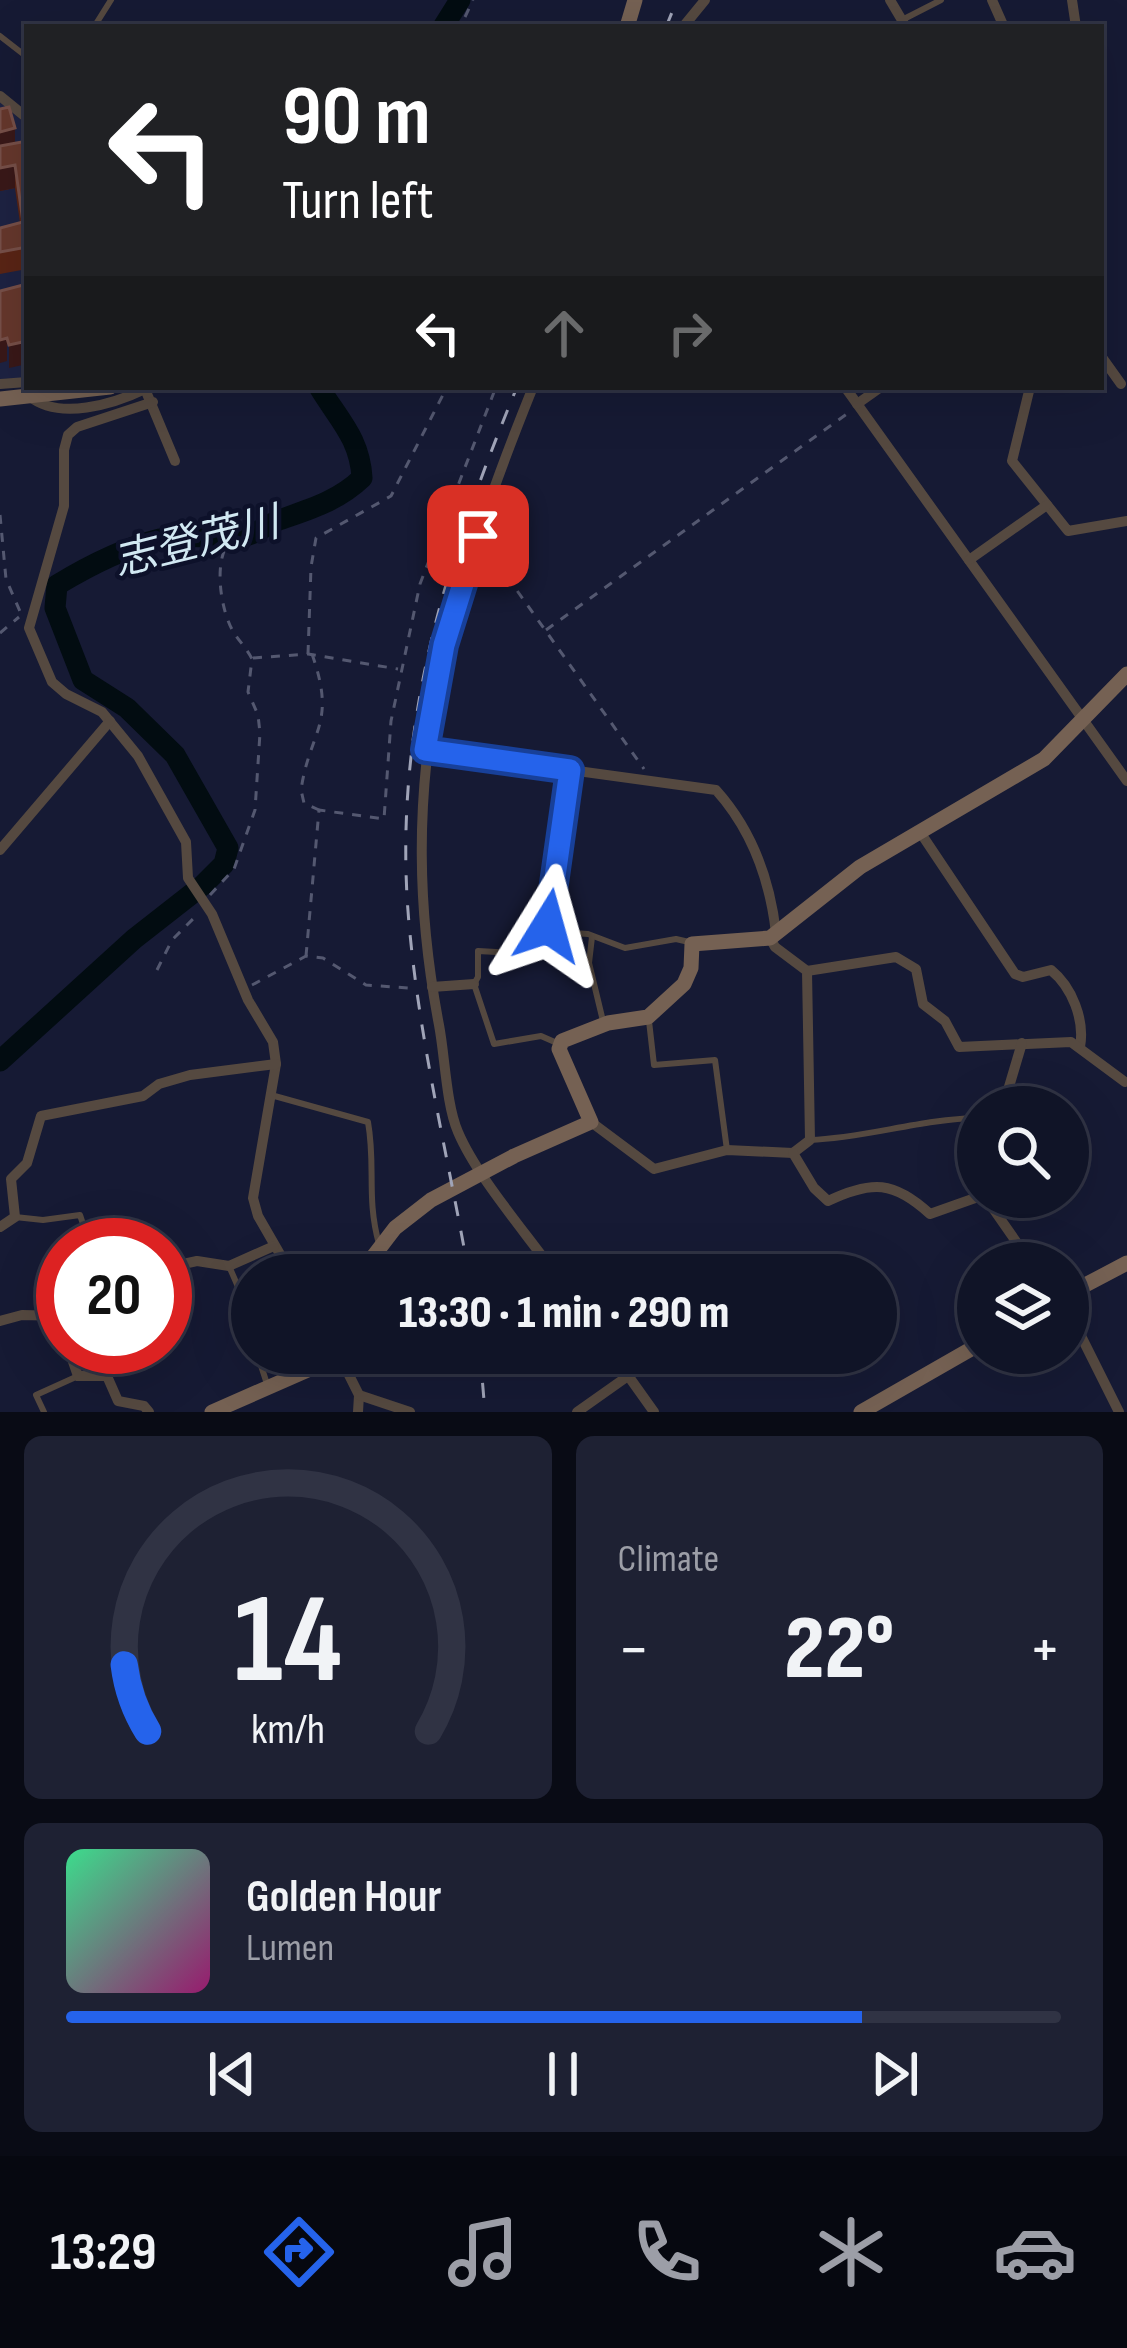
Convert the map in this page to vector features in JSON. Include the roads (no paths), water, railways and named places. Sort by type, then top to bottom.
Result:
[{"type":"main road","points":[[373,1254],[431,1200],[591,1122],[560,1045],[567,1037],[604,1024],[648,1017],[684,984],[691,968],[692,944],[773,936],[860,867],[1044,759],[1127,674]]},
{"type":"main road","points":[[1089,1283],[1127,1263]]},
{"type":"main road","points":[[861,1412],[957,1357]]},
{"type":"main road","points":[[212,1412],[297,1374]]},
{"type":"street","points":[[685,24],[705,0]]},
{"type":"street","points":[[890,0],[904,24]]},
{"type":"street","points":[[0,96],[24,116]]},
{"type":"street","points":[[1104,360],[1124,385]]},
{"type":"street","points":[[29,390],[46,406],[81,407],[120,400],[143,390]]},
{"type":"street","points":[[146,390],[175,461]]},
{"type":"street","points":[[531,390],[444,645],[425,750],[421,860],[426,953],[457,1131],[541,1254]]},
{"type":"street","points":[[847,390],[1127,781]]},
{"type":"street","points":[[858,405],[877,390]]},
{"type":"street","points":[[1029,390],[1012,461],[1068,532],[1127,520]]},
{"type":"street","points":[[153,402],[77,427],[68,435],[62,468],[64,506],[29,620],[36,652],[52,682],[110,721],[138,756],[184,838],[188,878],[205,902],[273,1042],[276,1064],[253,1198],[279,1254]]},
{"type":"street","points":[[969,560],[1047,505]]},
{"type":"street","points":[[0,850],[110,721]]},
{"type":"street","points":[[425,750],[652,780],[720,794],[756,852],[772,903],[775,947],[807,971],[896,958],[916,969],[923,1004],[945,1021],[959,1047],[1071,1042],[1125,1082]]},
{"type":"street","points":[[920,832],[1015,974],[1027,977],[1052,970],[1058,975],[1082,1022],[1081,1047]]},
{"type":"street","points":[[591,1122],[653,1169],[727,1150],[793,1153],[810,1140],[807,971]]},
{"type":"street","points":[[432,987],[474,984]]},
{"type":"street","points":[[1010,1086],[1022,1043]]},
{"type":"street","points":[[0,1227],[15,1217],[11,1179],[27,1163],[41,1116],[143,1096],[159,1084],[190,1075],[276,1064]]},
{"type":"street","points":[[793,1153],[814,1188],[828,1201],[858,1187],[890,1188],[900,1190],[930,1214],[957,1207]]},
{"type":"street","points":[[192,1263],[230,1266],[274,1246]]},
{"type":"street","points":[[0,1321],[36,1316]]},
{"type":"street","points":[[1089,1352],[1119,1412]]},
{"type":"street","points":[[349,1374],[359,1394],[358,1412]]},
{"type":"street","points":[[78,1376],[107,1376],[118,1401],[144,1406],[149,1412]]},
{"type":"street","points":[[577,1412],[628,1376],[655,1412]]},
{"type":"street","points":[[359,1394],[410,1412]]},
{"type":"lane","points":[[904,24],[941,0]]},
{"type":"lane","points":[[0,36],[24,55]]},
{"type":"lane","points":[[544,931],[570,770]]},
{"type":"lane","points":[[560,1045],[541,1036],[494,1044],[474,984],[478,951],[516,953],[521,928],[592,937],[625,947],[676,939],[692,944]]},
{"type":"lane","points":[[592,937],[589,963],[604,1024]]},
{"type":"lane","points":[[648,1017],[654,1065],[715,1060],[727,1150]]},
{"type":"lane","points":[[271,1095],[368,1122],[373,1160],[369,1199],[379,1246]]},
{"type":"lane","points":[[810,1140],[957,1119]]},
{"type":"lane","points":[[15,1217],[36,1219]]},
{"type":"lane","points":[[264,1374],[267,1385]]},
{"type":"lane","points":[[44,1412],[36,1395],[78,1376]]},
{"type":"waterway","name":"志登茂川","points":[[445,24],[460,0]]},
{"type":"waterway","name":"志登茂川","points":[[0,1061],[134,939],[203,885],[224,864],[228,848],[175,755],[127,708],[83,680],[55,608],[57,585],[107,558],[160,539],[249,535],[353,486],[362,478],[357,451],[321,390]]},
{"type":"railway","points":[[667,24],[677,0]]},
{"type":"railway","points":[[465,1254],[415,977],[406,862],[408,791],[428,654],[445,587],[516,390]]},
{"type":"railway","points":[[482,1374],[485,1412]]}]
